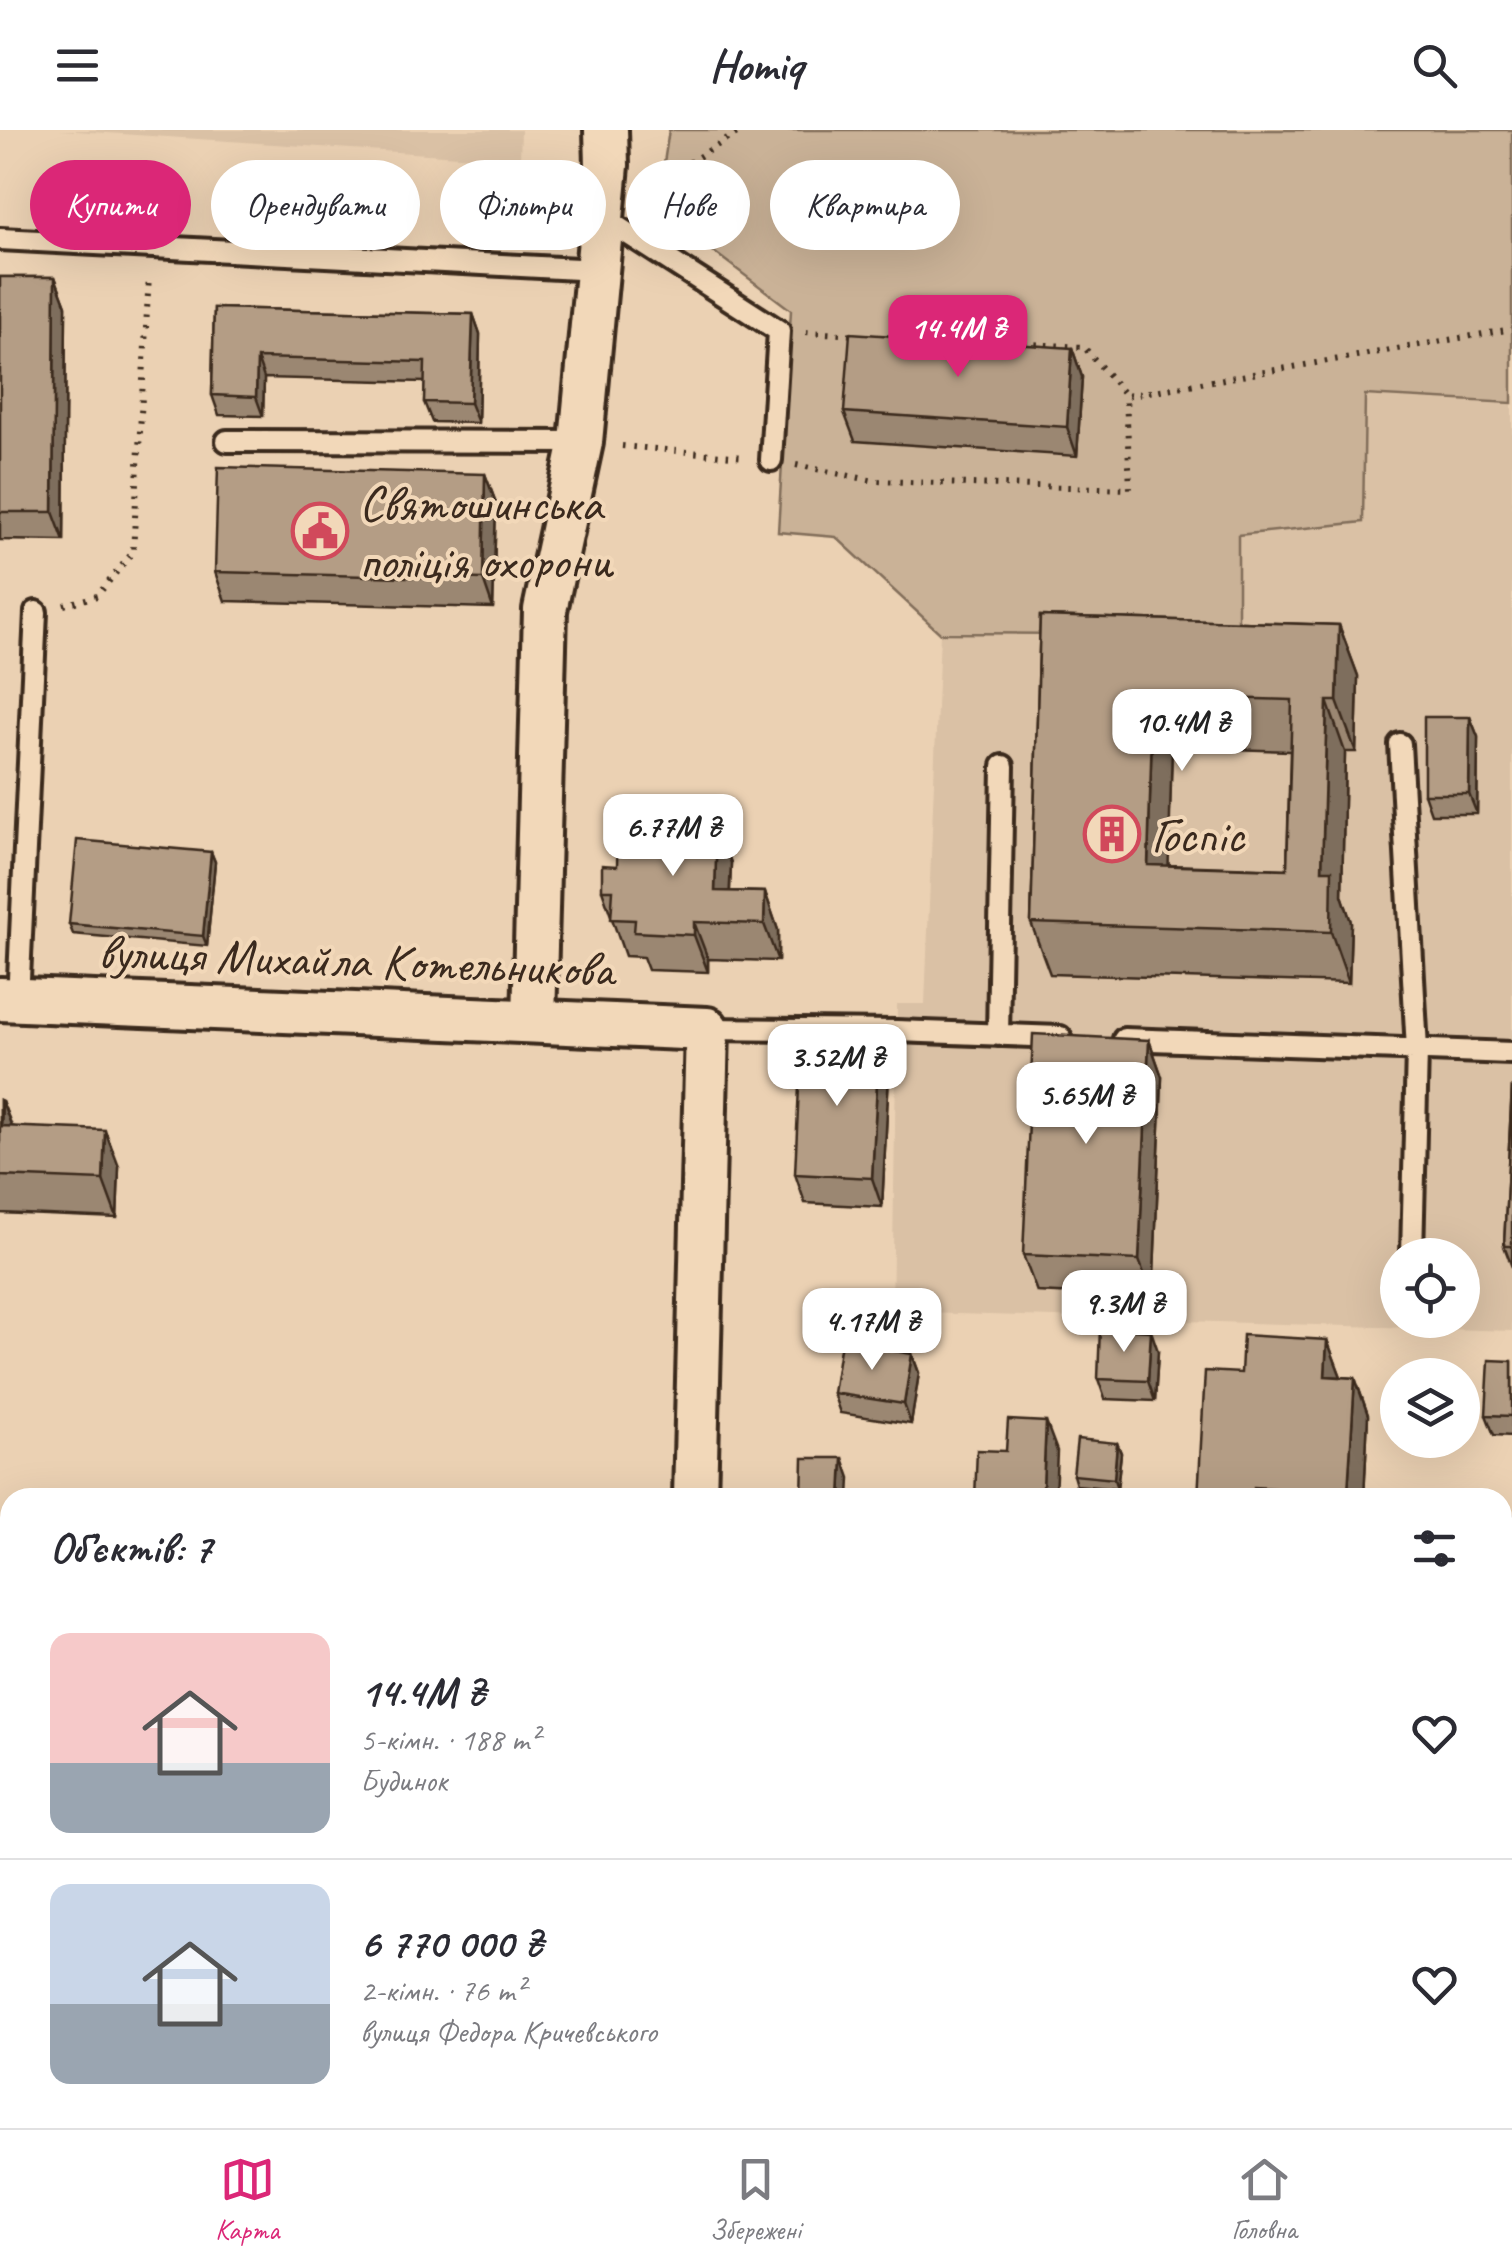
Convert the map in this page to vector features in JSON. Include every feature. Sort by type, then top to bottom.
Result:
[{"type":"street","points":[[606,175],[609,142]]},
{"type":"street","points":[[534,1020],[546,610],[581,442],[598,250]]},
{"type":"street","name":"вулиця Михайла Котельникова","points":[[9,999],[707,1029]]},
{"type":"street","points":[[694,1488],[707,1029]]},
{"type":"lane","points":[[606,221],[779,331],[771,460]]},
{"type":"lane","points":[[0,240],[30,241]]},
{"type":"lane","points":[[191,249],[596,270]]},
{"type":"lane","points":[[228,441],[581,442]]},
{"type":"lane","points":[[9,999],[36,612]]},
{"type":"lane","points":[[1400,744],[1417,1050],[1412,1238]]},
{"type":"lane","points":[[998,1035],[1003,766]]},
{"type":"lane","points":[[707,1029],[1512,1053]]},
{"type":"path","points":[[606,215],[742,130]]},
{"type":"path","points":[[36,612],[96,596],[133,552],[150,250]]},
{"type":"path","points":[[1126,396],[1512,329]]},
{"type":"path","points":[[779,331],[874,336]]},
{"type":"path","points":[[581,442],[771,460],[876,481],[1130,489],[1126,396],[1084,347],[913,338]]},
{"type":"shaded area","points":[[60,130],[521,130],[520,160]]},
{"type":"shaded area","points":[[669,130],[1512,130],[1512,403],[1365,395],[1363,522],[1238,535],[1238,635],[940,633],[836,537],[778,532],[791,310],[711,250],[750,250],[750,160],[664,160]]},
{"type":"shaded area","points":[[1365,395],[1512,403],[1512,1331],[1480,1330],[1480,1238],[1380,1238],[1380,1327],[892,1312],[897,1004],[925,1004],[940,633],[1238,635],[1238,535],[1363,522]]},
{"type":"building","points":[[0,277],[55,277],[53,512],[0,512]]},
{"type":"building","points":[[214,308],[473,314],[470,403],[424,402],[425,362],[257,358],[256,397],[212,395]]},
{"type":"building","points":[[850,333],[1072,348],[1067,427],[844,412]]},
{"type":"building","points":[[218,467],[485,474],[483,579],[215,572]]},
{"type":"building","points":[[1040,616],[1339,625],[1337,701],[1327,701],[1322,870],[1332,870],[1331,932],[1031,923]],"holes":[[[1153,696],[1292,700],[1287,869],[1148,865]]]},
{"type":"building","points":[[1424,717],[1470,717],[1469,794],[1424,794]]},
{"type":"building","points":[[645,810],[674,811],[674,825],[717,826],[715,891],[765,892],[764,924],[694,922],[694,935],[634,932],[635,920],[611,919],[613,890],[602,890],[602,865],[617,866],[618,827],[645,829]]},
{"type":"building","points":[[77,840],[211,852],[203,936],[69,924]]},
{"type":"building","points":[[1033,1034],[1149,1040],[1139,1260],[1023,1255]]},
{"type":"building","points":[[801,1042],[879,1044],[872,1178],[795,1174]]},
{"type":"building","points":[[1512,1086],[1512,1246],[1504,1246]]},
{"type":"building","points":[[0,1100],[1,1126],[105,1130],[103,1180],[0,1176]]},
{"type":"building","points":[[1100,1328],[1151,1331],[1148,1381],[1098,1379]]},
{"type":"building","points":[[1243,1335],[1327,1340],[1325,1376],[1355,1378],[1348,1488],[1199,1488],[1205,1371],[1241,1373]]},
{"type":"building","points":[[841,1342],[912,1354],[904,1404],[833,1393]]},
{"type":"building","points":[[1489,1360],[1512,1361],[1512,1416],[1486,1415]]},
{"type":"building","points":[[1008,1420],[1046,1422],[1043,1487],[1059,1488],[975,1488],[977,1450],[1006,1451]]},
{"type":"building","points":[[1077,1439],[1117,1443],[1114,1479],[1073,1475]]},
{"type":"building","points":[[803,1458],[843,1458],[842,1488],[802,1488]]},
{"type":"place","name":"Святошинська поліція охорони","points":[[320,531]]},
{"type":"place","name":"Госпіс","points":[[1112,834]]}]
